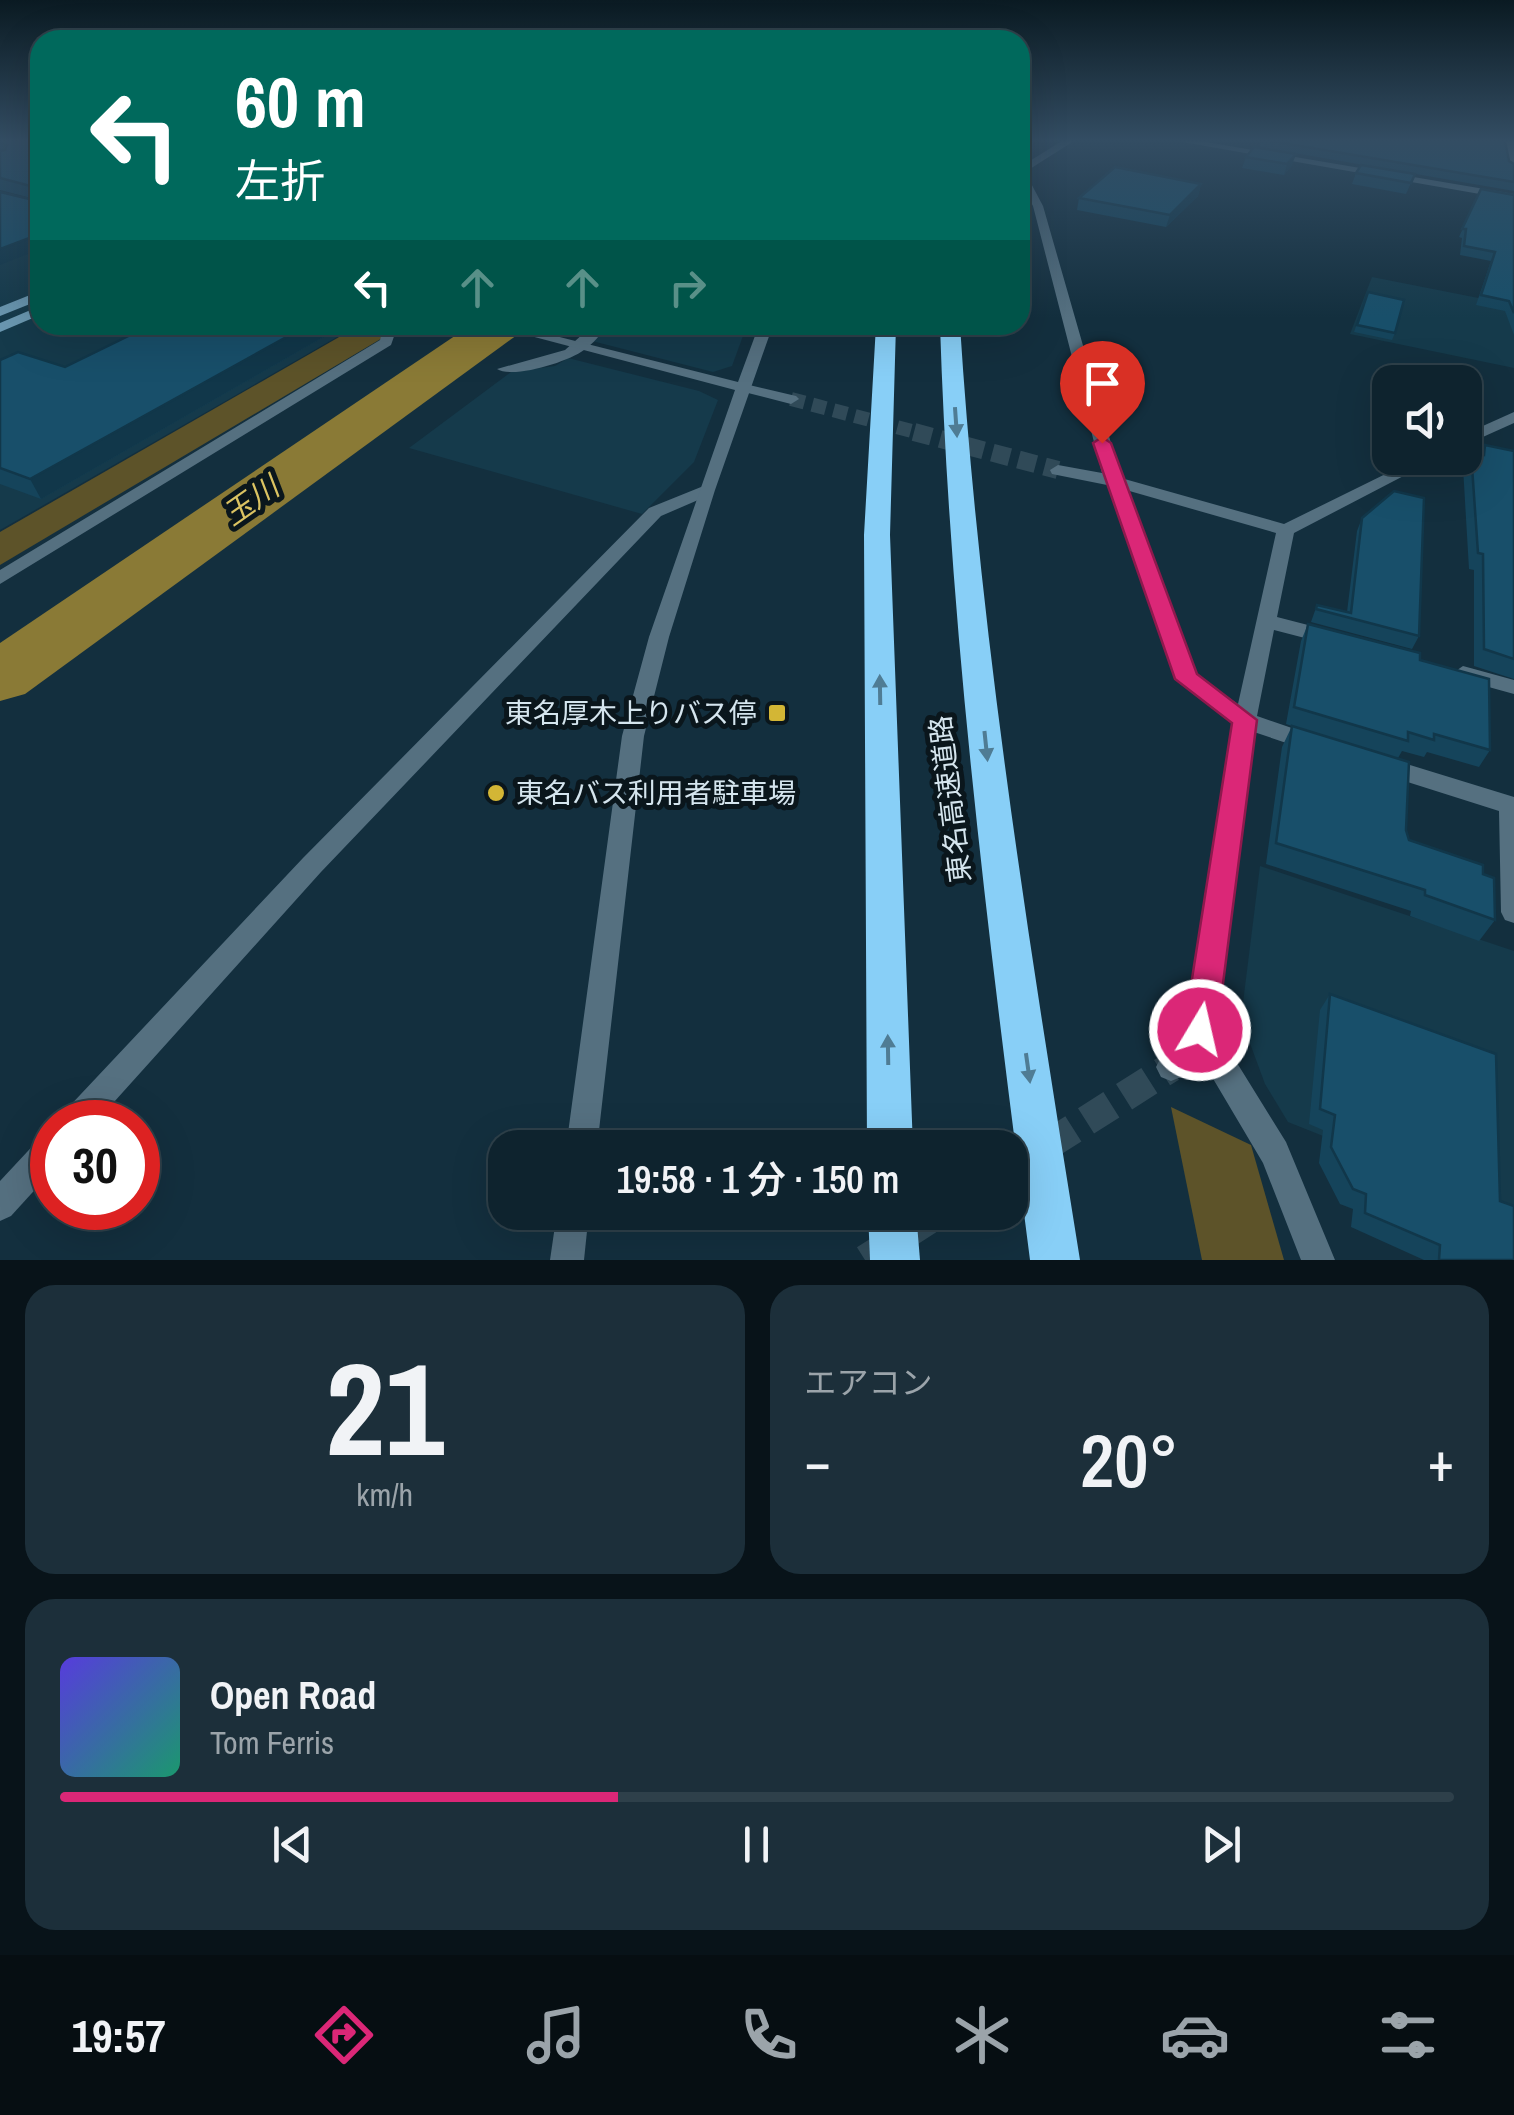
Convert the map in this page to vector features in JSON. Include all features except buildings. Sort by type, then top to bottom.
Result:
[{"type":"highway","points":[[886,335],[877,536],[890,1130]]},
{"type":"highway","name":"東名高速道路","points":[[951,335],[964,536],[993,821],[1055,1260]]},
{"type":"highway","points":[[893,1230],[895,1260]]},
{"type":"main road","points":[[0,312],[30,300]]},
{"type":"main road","points":[[0,328],[30,314]]},
{"type":"street","points":[[1035,200],[1114,484],[1187,679],[1245,720],[1513,806],[1514,912]]},
{"type":"street","points":[[0,578],[386,342],[388,335]]},
{"type":"street","points":[[538,335],[792,399]]},
{"type":"street","points":[[504,369],[553,361],[595,335]]},
{"type":"street","points":[[583,1130],[633,736],[706,490],[763,335]]},
{"type":"street","points":[[1482,432],[1514,416]]},
{"type":"street","points":[[1482,445],[1498,450]]},
{"type":"street","points":[[1058,470],[1090,475],[1286,530],[1396,475]]},
{"type":"street","points":[[96,1100],[312,865],[655,512],[706,490]]},
{"type":"street","points":[[1171,1067],[1200,1030],[1245,720],[1286,530]]},
{"type":"street","points":[[1266,621],[1342,641]]},
{"type":"street","points":[[1438,667],[1514,687]]},
{"type":"street","points":[[1200,1030],[1275,1153],[1318,1260]]},
{"type":"street","points":[[0,1205],[30,1172]]},
{"type":"street","points":[[567,1260],[570,1230]]},
{"type":"shaded area","points":[[0,202],[30,210],[30,335],[341,335],[0,530]]},
{"type":"shaded area","points":[[1372,277],[1514,305],[1514,368],[1350,334]]},
{"type":"shaded area","points":[[343,335],[385,335],[0,565],[0,532]]},
{"type":"shaded area","points":[[597,335],[743,335],[732,366],[713,372],[592,341]]},
{"type":"shaded area","points":[[568,358],[699,391],[718,400],[694,462],[642,514],[409,448],[511,372],[555,366]]},
{"type":"shaded area","points":[[1260,866],[1514,951],[1514,1212],[1288,1122],[1265,1084],[1241,1019]]},
{"type":"shaded area","points":[[1171,1107],[1251,1145],[1284,1260],[1202,1260]]},
{"type":"waterway","name":"玉川","points":[[0,677],[487,335]]},
{"type":"tunnel","points":[[791,399],[923,434]]},
{"type":"tunnel","points":[[914,432],[1058,470]]},
{"type":"tunnel","points":[[1028,1158],[1171,1067]]},
{"type":"tunnel","points":[[865,1260],[912,1230]]},
{"type":"place","name":"東名厚木上りバス停","points":[[777,713]]},
{"type":"place","name":"東名バス利用者駐車場","points":[[496,793]]},
{"type":"route","points":[[1102,443],[1187,679],[1245,720],[1200,1030]]}]
